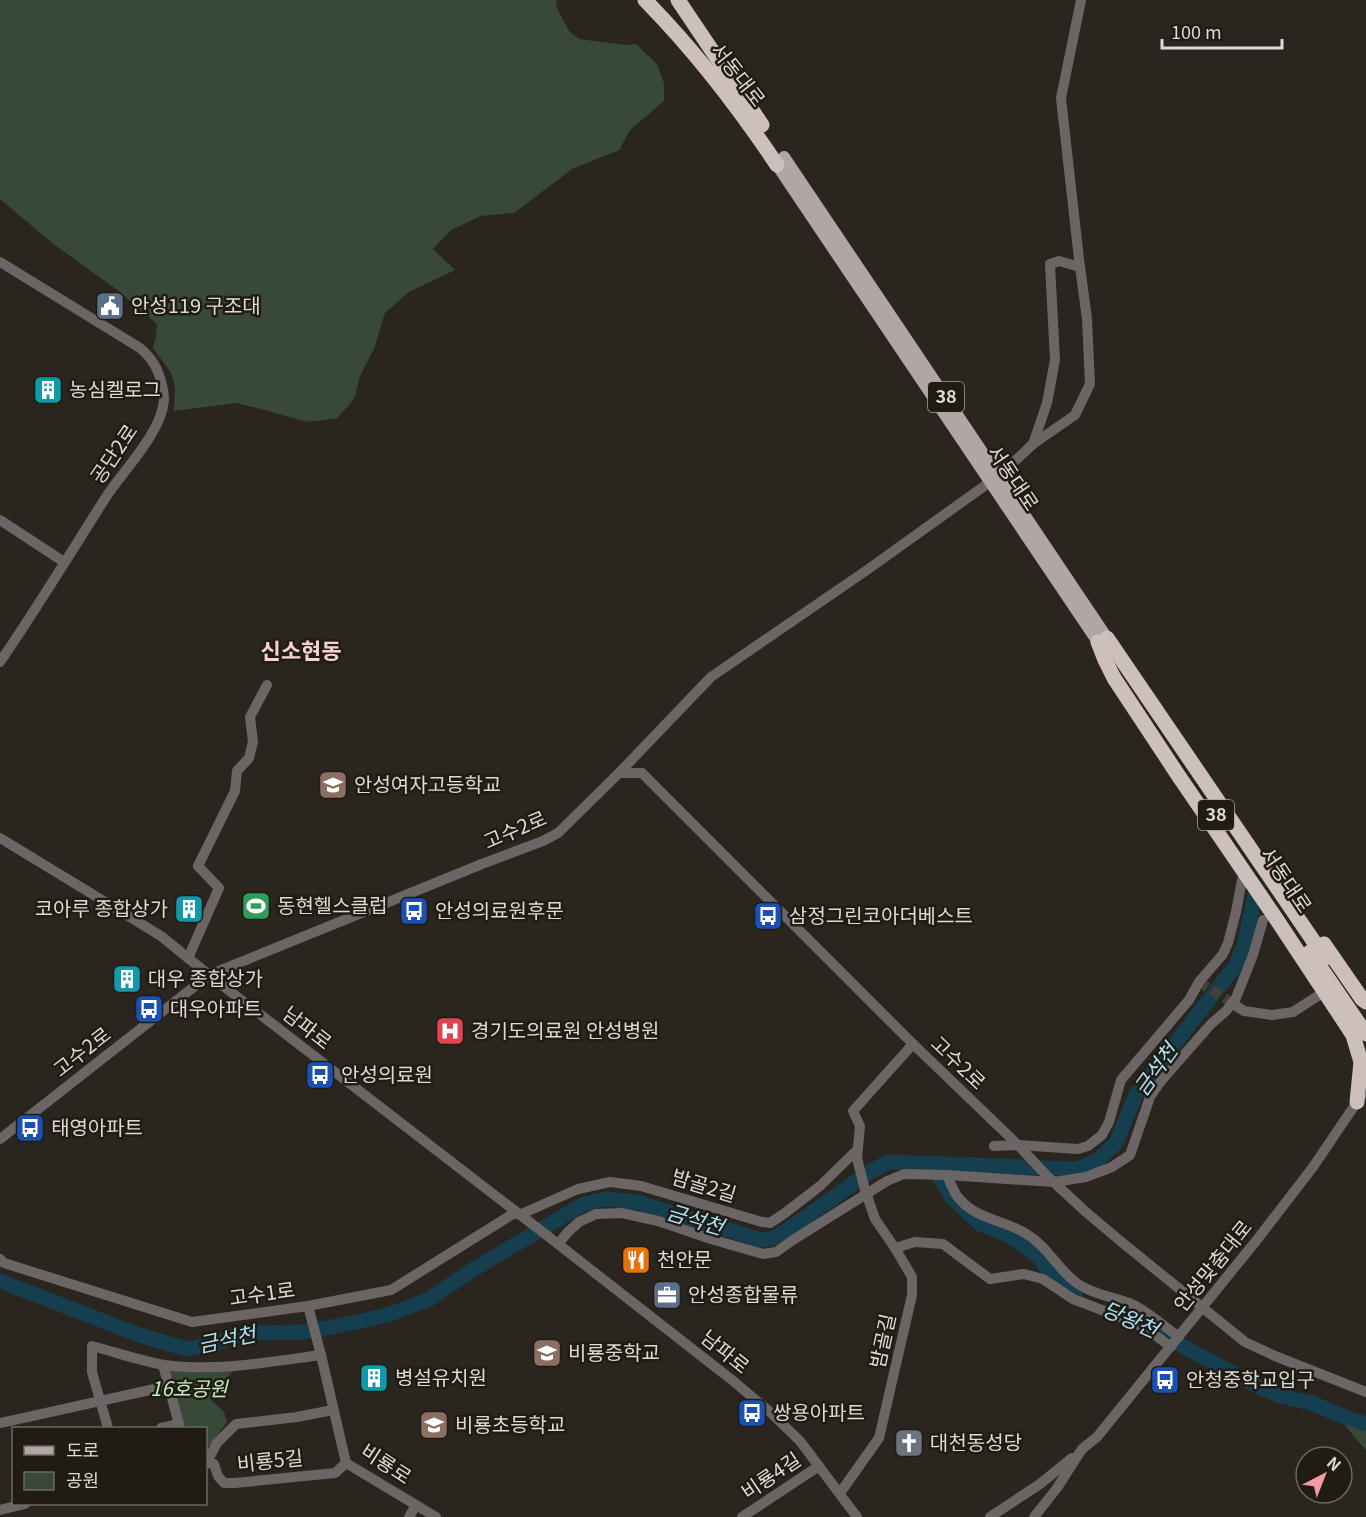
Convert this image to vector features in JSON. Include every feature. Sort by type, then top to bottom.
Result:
[{"type":"highway","name":"서동대로","points":[[645,0],[678,33],[781,161]]},
{"type":"highway","name":"서동대로","points":[[678,0],[781,161]]},
{"type":"highway","points":[[1103,640],[1105,660],[1114,678],[1275,917],[1333,988],[1366,1018]]},
{"type":"highway","points":[[1103,640],[1125,657],[1365,1002]]},
{"type":"highway","points":[[1333,988],[1359,1034],[1366,1053]]},
{"type":"highway","points":[[1359,1034],[1362,1100]]},
{"type":"main road","name":"서동대로","points":[[781,161],[1103,640]]},
{"type":"street","points":[[619,773],[711,677],[994,479],[1033,444],[1075,415],[1090,384],[1087,319],[1061,98],[1081,0]]},
{"type":"street","points":[[1033,444],[1047,403],[1055,360],[1050,264],[1059,261],[1080,267]]},
{"type":"street","name":"공단2로","points":[[0,262],[140,348],[153,362],[161,381],[164,400],[159,418],[145,444],[112,488],[0,662]]},
{"type":"street","points":[[0,520],[64,562]]},
{"type":"street","points":[[188,958],[219,888],[198,866],[235,791],[237,771],[249,758],[253,741],[250,717],[267,685]]},
{"type":"street","name":"고수2로","points":[[0,1139],[209,975],[543,841],[558,833],[619,773],[642,773],[913,1044],[1087,1213],[1245,1342],[1366,1392]]},
{"type":"street","name":"남파로","points":[[0,838],[160,936],[732,1380],[800,1441],[857,1517]]},
{"type":"street","points":[[994,1146],[1021,1149],[1078,1149],[1088,1146],[1102,1135],[1109,1122],[1121,1080],[1189,1000],[1199,982],[1222,954],[1231,933],[1242,880]]},
{"type":"street","points":[[554,1240],[579,1222],[596,1214],[622,1213],[657,1221],[764,1254],[776,1252],[866,1192],[904,1174],[1050,1179],[1086,1177],[1112,1167],[1130,1155],[1150,1097],[1161,1081],[1210,1024],[1226,1011],[1236,998],[1253,955],[1263,920]]},
{"type":"street","points":[[1232,1003],[1244,1011],[1272,1015],[1293,1012],[1333,988]]},
{"type":"street","name":"밤골길","points":[[840,1493],[879,1438],[912,1294],[912,1276],[875,1219],[866,1192],[857,1154],[860,1126],[853,1111],[913,1044]]},
{"type":"street","name":"안성맞춤대로","points":[[1034,1517],[1057,1488],[1082,1449],[1097,1437],[1256,1241],[1362,1100],[1366,1087]]},
{"type":"street","name":"밤골2길","points":[[520,1215],[578,1189],[610,1182],[641,1186],[770,1223],[820,1186],[857,1154]]},
{"type":"street","points":[[941,1175],[956,1195],[980,1215],[1027,1234],[1050,1254],[1075,1283],[1135,1306],[1179,1337]]},
{"type":"street","name":"고수1로","points":[[0,1259],[14,1267],[192,1322],[308,1306],[391,1290],[520,1215]]},
{"type":"street","points":[[895,1248],[915,1242],[943,1244],[990,1279],[1024,1274],[1043,1279],[1073,1299],[1147,1329],[1171,1347]]},
{"type":"street","name":"비룡로","points":[[308,1306],[346,1463],[436,1517]]},
{"type":"street","points":[[108,1427],[92,1372],[92,1346],[163,1365],[226,1368],[321,1355]]},
{"type":"street","points":[[163,1365],[179,1426]]},
{"type":"street","points":[[0,1423],[168,1386]]},
{"type":"street","points":[[207,1460],[218,1443],[236,1424],[333,1410]]},
{"type":"street","points":[[990,1517],[1040,1484],[1082,1449]]},
{"type":"street","name":"비룡5길","points":[[207,1462],[214,1464],[218,1476],[224,1483],[335,1473],[346,1463]]},
{"type":"street","name":"비룡4길","points":[[742,1517],[757,1513],[819,1466]]},
{"type":"street","points":[[0,1510],[18,1505]]},
{"type":"street","points":[[409,1517],[416,1505]]},
{"type":"street","points":[[846,1517],[848,1505]]},
{"type":"green space","points":[[0,0],[556,0],[557,8],[569,31],[579,39],[625,45],[636,44],[657,64],[664,83],[664,101],[630,130],[619,150],[572,169],[514,213],[481,216],[451,230],[433,249],[455,270],[409,292],[385,313],[374,349],[360,376],[355,396],[337,418],[308,422],[236,403],[174,411],[175,387],[171,373],[153,348],[157,324],[116,289],[56,246],[0,199]]},
{"type":"green space","name":"16호공원","points":[[171,1365],[234,1370],[213,1389],[212,1401],[224,1412],[227,1422],[208,1448],[207,1427],[178,1427],[164,1388]]},
{"type":"green space","points":[[1341,1421],[1366,1427],[1366,1450]]},
{"type":"waterway","name":"금석천","points":[[0,1281],[139,1335],[187,1349],[215,1344],[242,1333],[305,1332],[390,1314],[428,1300],[474,1269],[584,1204],[606,1199],[636,1202],[761,1240],[771,1239],[786,1231],[871,1171],[889,1162],[1076,1169],[1097,1161],[1116,1143],[1136,1094],[1236,965],[1244,945],[1255,896]]},
{"type":"waterway","name":"당왕천","points":[[931,1164],[951,1196],[980,1224],[1008,1235],[1039,1257],[1058,1283],[1075,1294]]},
{"type":"waterway","name":"당왕천","points":[[1148,1327],[1279,1396],[1312,1403],[1366,1424]]},
{"type":"tunnel","points":[[1199,982],[1232,1003]]},
{"type":"place","name":"안성119 구조대","points":[[110,306]]},
{"type":"place","name":"농심켈로그","points":[[48,390]]},
{"type":"place","name":"안성여자고등학교","points":[[333,785]]},
{"type":"place","name":"동현헬스클럽","points":[[256,906]]},
{"type":"place","name":"코아루 종합상가","points":[[189,909]]},
{"type":"place","name":"안성의료원후문","points":[[414,911]]},
{"type":"place","name":"삼정그린코아더베스트","points":[[768,916]]},
{"type":"place","name":"대우 종합상가","points":[[127,979]]},
{"type":"place","name":"대우아파트","points":[[149,1009]]},
{"type":"place","name":"경기도의료원 안성병원","points":[[450,1031]]},
{"type":"place","name":"안성의료원","points":[[320,1075]]},
{"type":"place","name":"태영아파트","points":[[30,1128]]},
{"type":"place","name":"천안문","points":[[636,1260]]},
{"type":"place","name":"안성종합물류","points":[[667,1295]]},
{"type":"place","name":"비룡중학교","points":[[547,1353]]},
{"type":"place","name":"병설유치원","points":[[374,1378]]},
{"type":"place","name":"안청중학교입구","points":[[1165,1380]]},
{"type":"place","name":"쌍용아파트","points":[[752,1413]]},
{"type":"place","name":"비룡초등학교","points":[[434,1425]]},
{"type":"place","name":"대천동성당","points":[[909,1443]]},
{"type":"district","name":"신소현동","points":[[301,651]]}]
